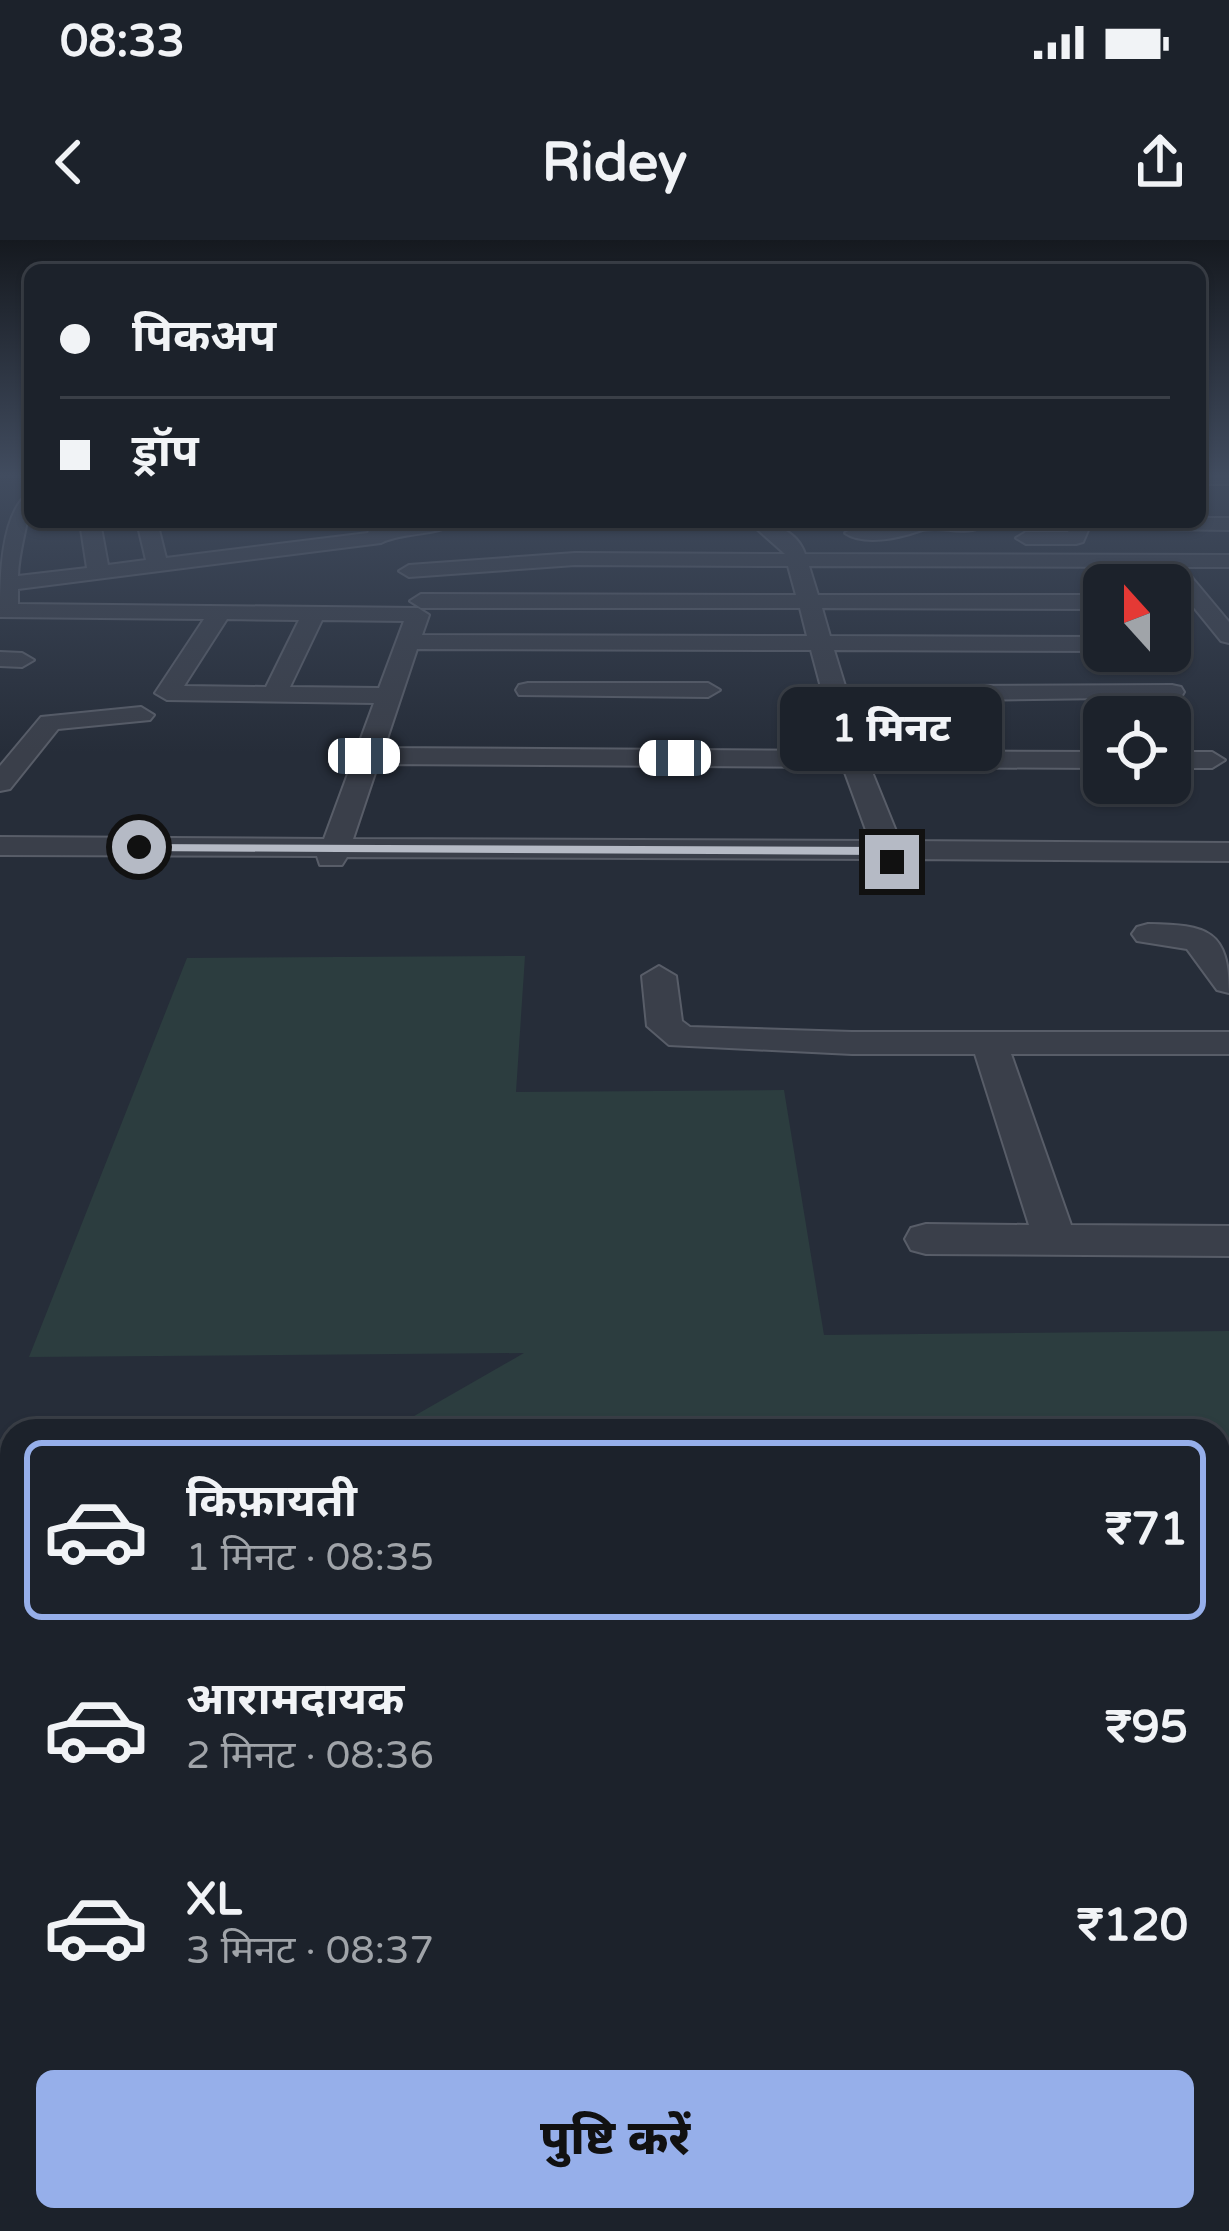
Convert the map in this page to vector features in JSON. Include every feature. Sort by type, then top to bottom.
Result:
[{"type":"street","points":[[97,566],[98,570]]},
{"type":"street","points":[[133,566],[3,584],[4,610],[313,615],[590,600],[1083,602]]},
{"type":"street","points":[[333,853],[420,608],[405,566]]},
{"type":"street","points":[[409,571],[457,566]]},
{"type":"street","points":[[582,566],[590,600]]},
{"type":"street","points":[[798,566],[854,760],[891,856]]},
{"type":"street","points":[[994,566],[1012,601]]},
{"type":"street","points":[[1171,566],[1229,636]]},
{"type":"street","points":[[1191,603],[1229,604]]},
{"type":"street","points":[[219,614],[167,693],[390,696]]},
{"type":"street","points":[[274,695],[313,615]]},
{"type":"street","points":[[524,723],[533,640]]},
{"type":"street","points":[[704,641],[711,724]]},
{"type":"street","points":[[410,642],[1083,644]]},
{"type":"street","points":[[938,642],[988,760]]},
{"type":"street","points":[[962,692],[1172,692]]},
{"type":"street","points":[[0,784],[50,722],[141,715]]},
{"type":"street","points":[[524,723],[711,724]]},
{"type":"street","points":[[364,756],[524,723],[711,724],[854,760],[1083,760]]},
{"type":"street","points":[[1191,760],[1212,760]]},
{"type":"street","points":[[0,846],[182,853]]},
{"type":"street","points":[[0,859],[182,853],[891,856],[1229,852]]},
{"type":"street","points":[[891,856],[1229,864]]},
{"type":"street","points":[[1148,934],[1201,939],[1229,983]]},
{"type":"street","points":[[659,976],[665,1026],[682,1037],[1229,1043]]},
{"type":"street","points":[[989,1042],[1054,1240]]},
{"type":"street","points":[[926,1239],[1229,1241]]},
{"type":"shaded area","points":[[525,956],[516,1092],[784,1090],[824,1335],[1229,1331],[1229,1419],[409,1419],[524,1353],[29,1357],[187,958]]},
{"type":"route","points":[[139,847],[889,851],[892,862]]}]
